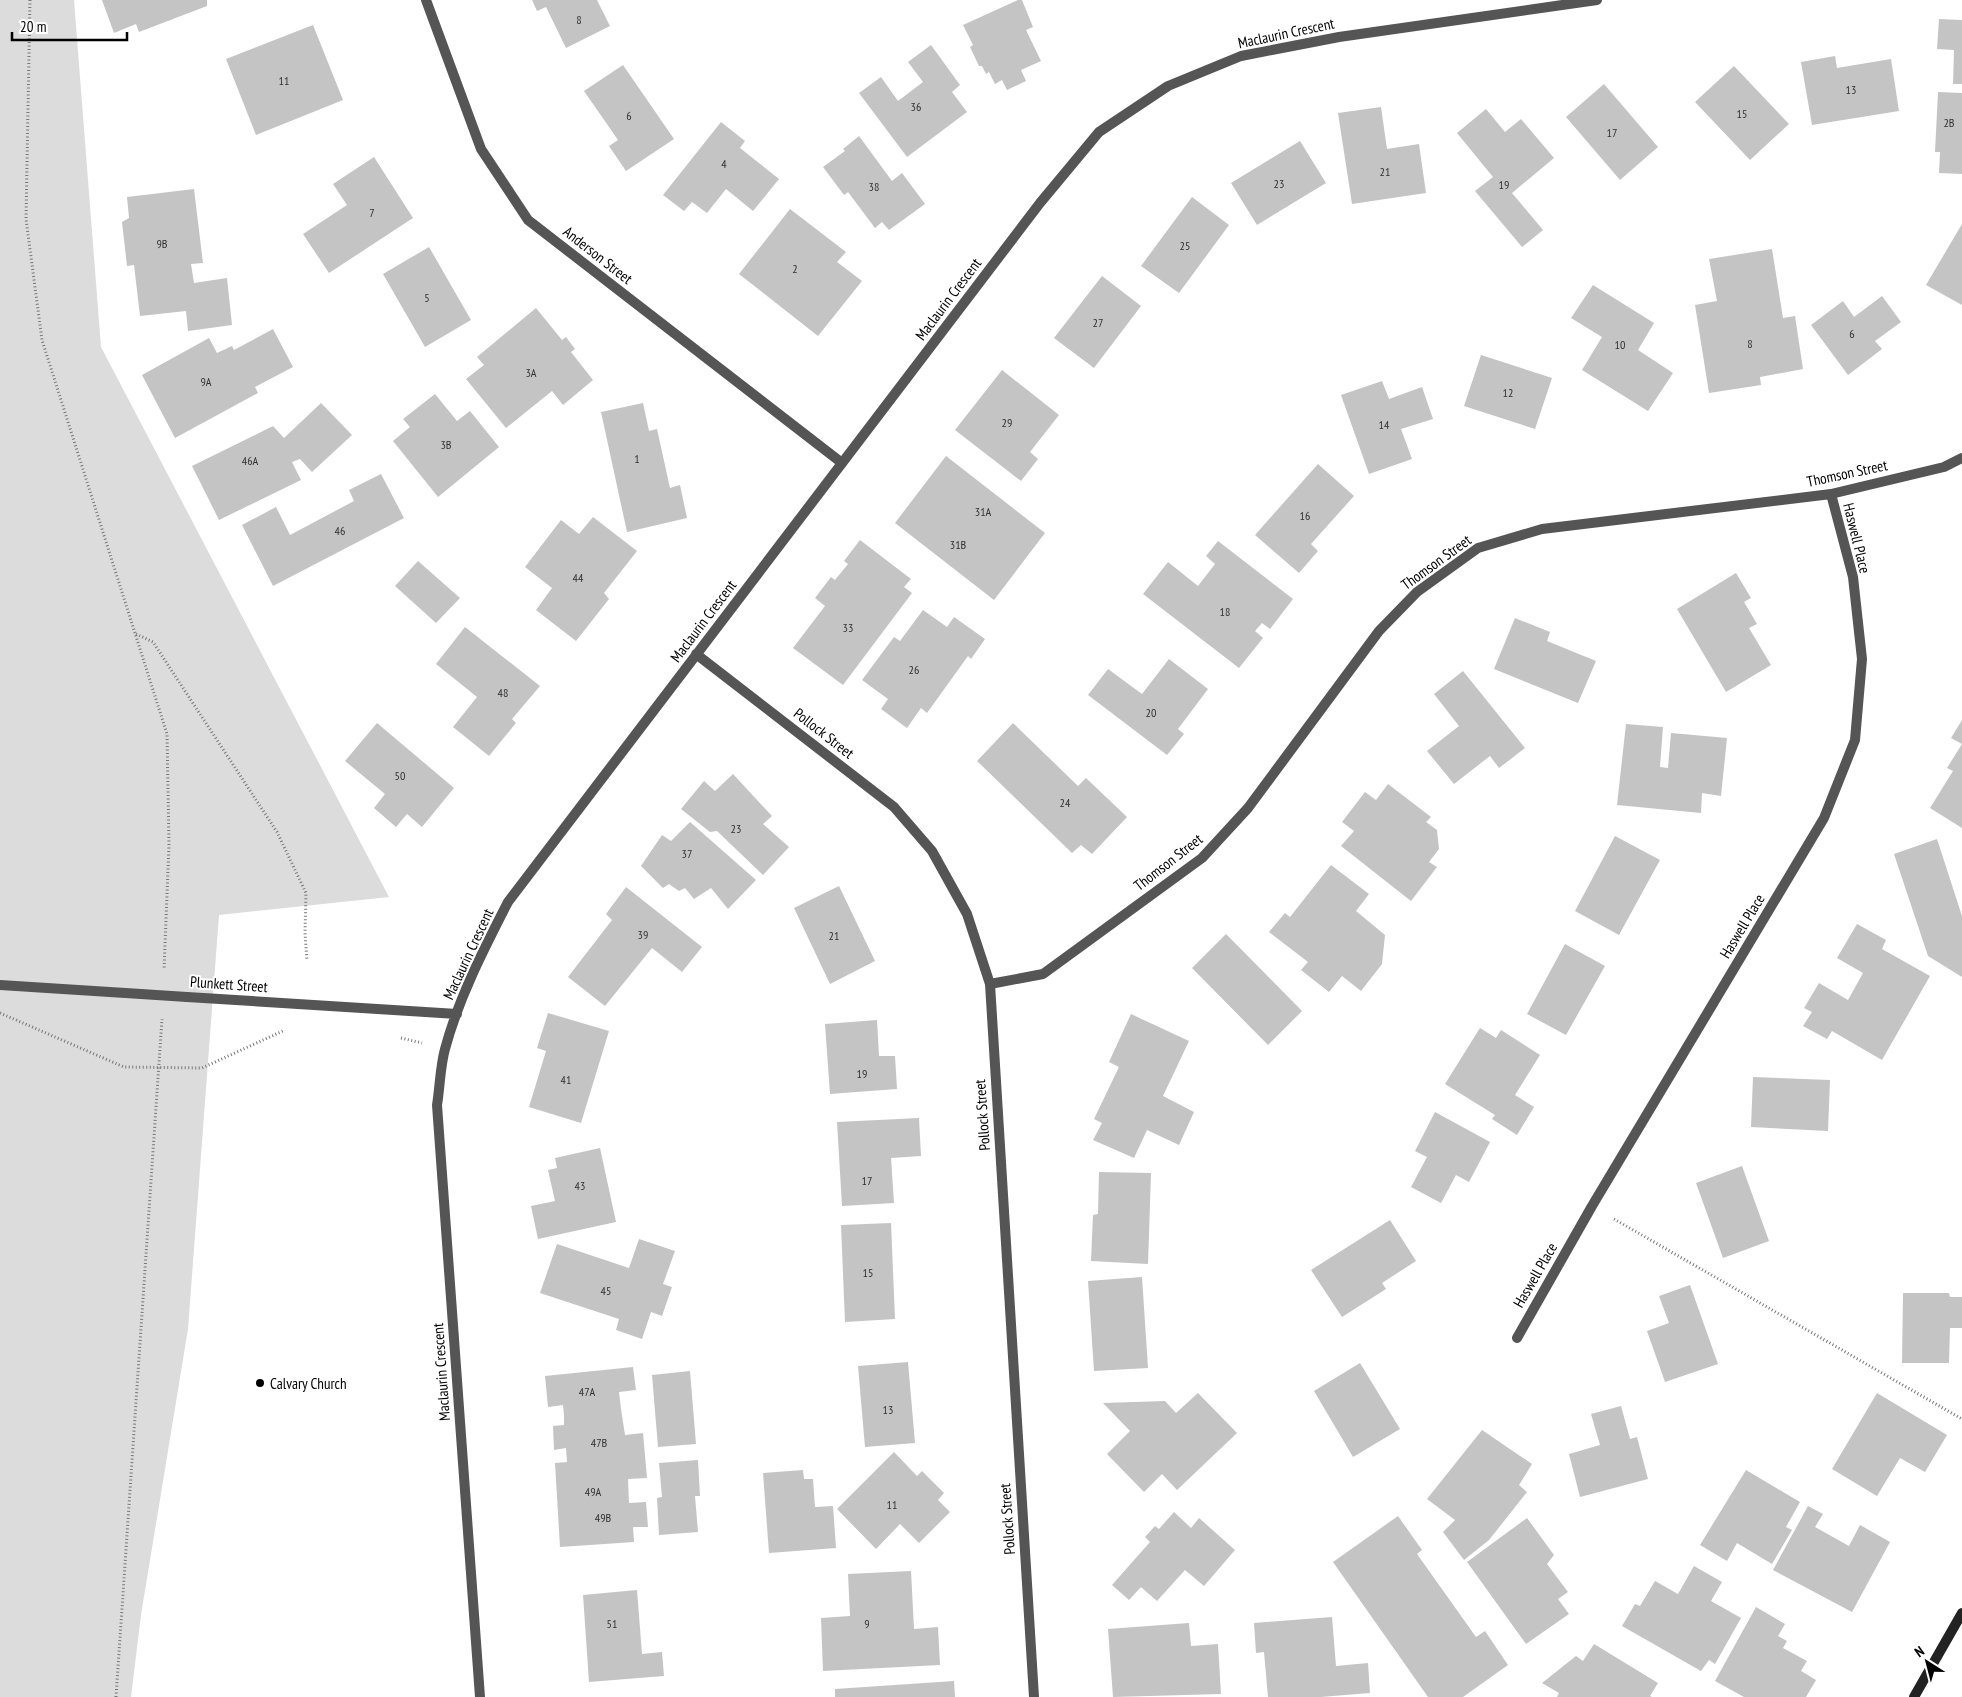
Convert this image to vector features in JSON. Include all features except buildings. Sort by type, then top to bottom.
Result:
[{"type":"street","name":"Anderson Street","points":[[426,0],[481,149],[528,220],[842,463]]},
{"type":"street","name":"Maclaurin Crescent","points":[[480,1697],[437,1105],[444,1050],[472,972],[508,902],[1040,203],[1099,132],[1168,86],[1241,56],[1340,37],[1597,0]]},
{"type":"street","name":"Thomson Street","points":[[990,984],[1043,974],[1202,858],[1248,808],[1379,631],[1417,592],[1478,548],[1542,529],[1831,494],[1944,467],[1962,458]]},
{"type":"street","name":"Haswell Place","points":[[1517,1338],[1592,1206],[1824,818],[1856,740],[1862,658],[1853,578],[1831,494]]},
{"type":"street","name":"Pollock Street","points":[[696,654],[894,807],[932,851],[967,914],[990,984],[1034,1697]]},
{"type":"street","name":"Plunkett Street","points":[[0,984],[457,1014]]},
{"type":"street","points":[[1914,1697],[1962,1613]]},
{"type":"path","points":[[30,0],[26,219],[42,340],[167,734],[169,846],[164,946]]},
{"type":"path","points":[[136,634],[153,642],[277,832],[306,893],[305,933],[308,961]]},
{"type":"path","points":[[0,1013],[124,1067],[202,1068],[289,1028]]},
{"type":"path","points":[[116,1697],[162,1026]]},
{"type":"path","points":[[1592,1206],[1962,1420]]},
{"type":"shaded area","points":[[0,0],[74,0],[101,347],[389,897],[219,915],[188,1329],[141,1615],[131,1697],[0,1697]]},
{"type":"place","name":"Calvary Church","points":[[260,1383]]}]
